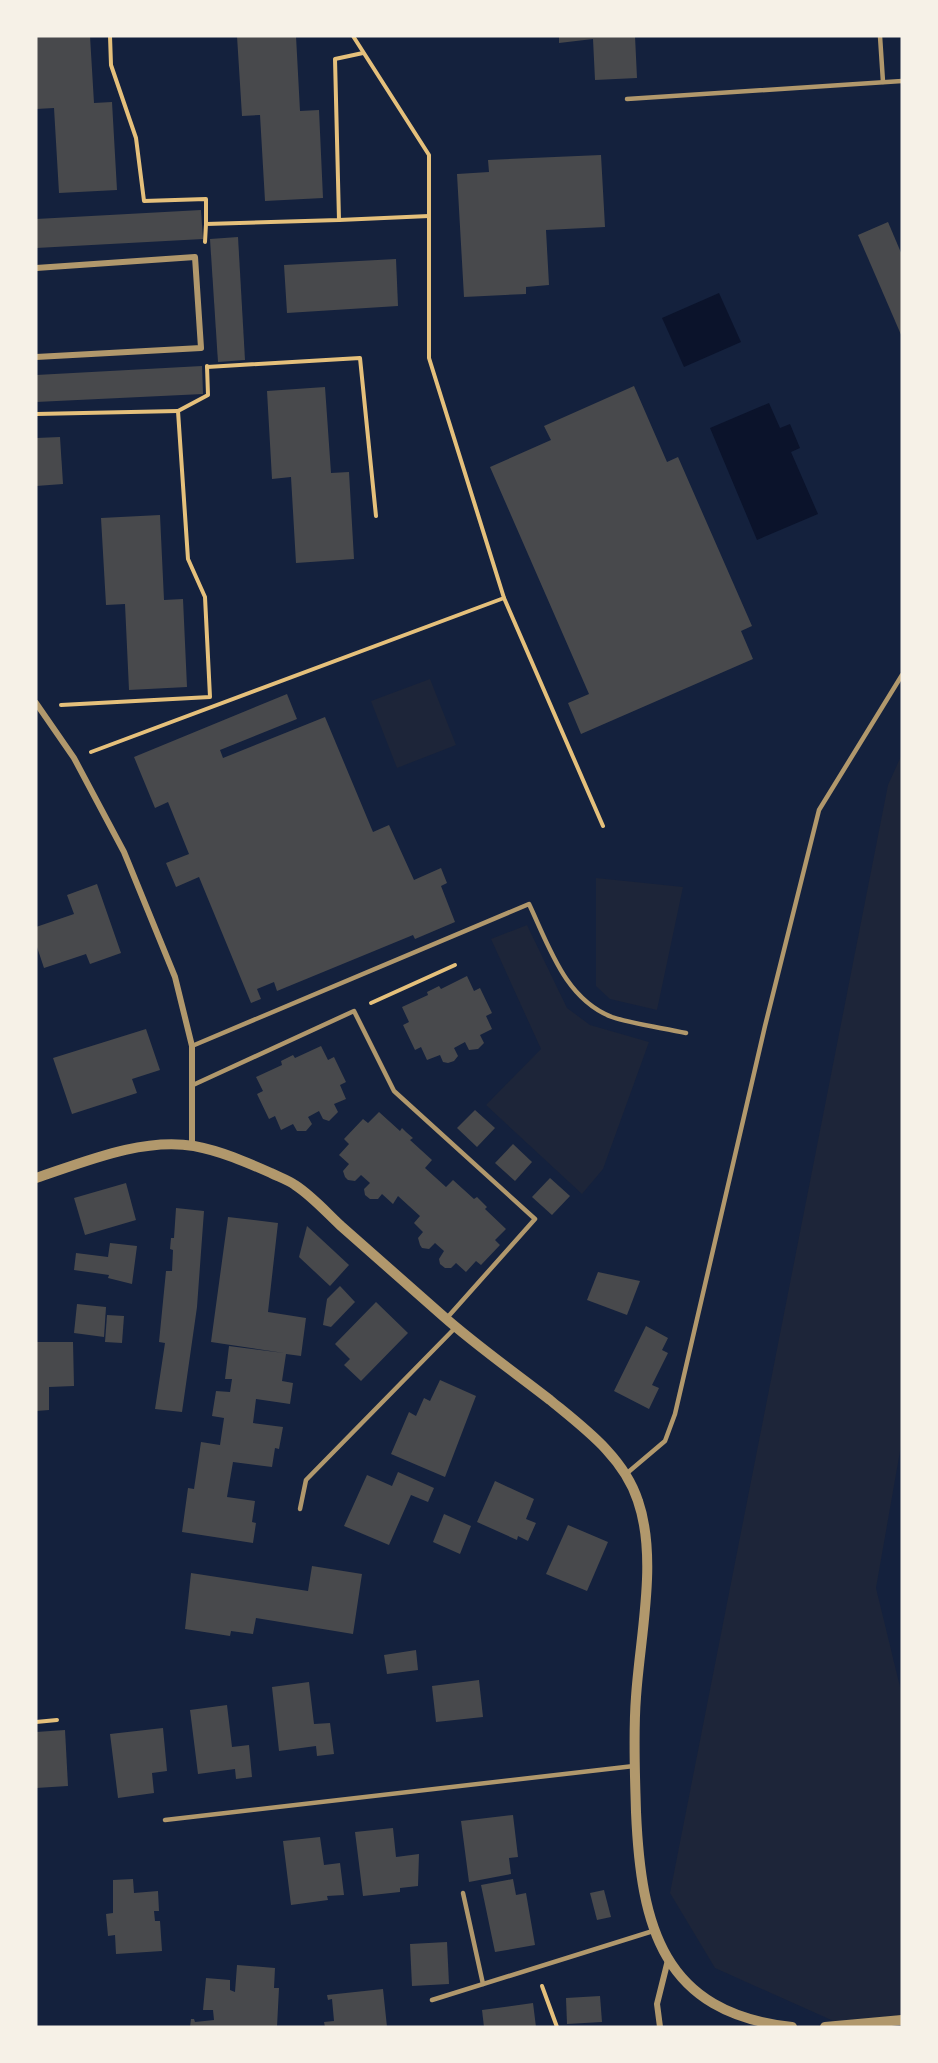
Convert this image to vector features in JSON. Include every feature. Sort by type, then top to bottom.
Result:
[{"type":"street","points":[[36,268],[195,257],[201,348],[36,357]]},
{"type":"street","points":[[37,705],[74,758],[124,852],[174,977],[192,1046],[192,1145]]},
{"type":"street","points":[[36,1178],[115,1152],[160,1145],[192,1145],[234,1156],[294,1184],[446,1319],[595,1436],[626,1474],[638,1501],[647,1542],[647,1573],[636,1700],[634,1766],[638,1846],[645,1900],[653,1931],[668,1959],[692,1990],[724,2010],[764,2024],[792,2027]]},
{"type":"street","points":[[660,2027],[657,2004],[668,1959]]},
{"type":"street","points":[[825,2027],[902,2020]]},
{"type":"lane","points":[[880,36],[883,82]]},
{"type":"lane","points":[[627,99],[902,81]]},
{"type":"lane","points":[[626,1474],[665,1441],[675,1414],[759,1049],[819,810],[902,675]]},
{"type":"lane","points":[[192,1046],[529,904],[559,968],[571,986],[588,1004],[612,1017],[686,1033]]},
{"type":"lane","points":[[193,1084],[354,1011],[394,1091],[535,1219],[446,1319]]},
{"type":"lane","points":[[300,1509],[306,1480],[456,1327]]},
{"type":"lane","points":[[165,1820],[634,1766]]},
{"type":"lane","points":[[464,1893],[483,1984]]},
{"type":"lane","points":[[432,2000],[653,1931]]},
{"type":"path","points":[[110,36],[111,65],[136,138],[144,201],[206,199],[205,244],[195,257]]},
{"type":"path","points":[[352,36],[429,155],[429,358],[504,598],[603,826]]},
{"type":"path","points":[[339,220],[334,59],[363,52]]},
{"type":"path","points":[[206,224],[429,216]]},
{"type":"path","points":[[36,414],[178,411],[208,395],[207,367],[201,348]]},
{"type":"path","points":[[207,367],[360,358],[376,516]]},
{"type":"path","points":[[37,705],[210,697],[205,597],[188,559],[178,411]]},
{"type":"path","points":[[74,758],[504,598]]},
{"type":"path","points":[[354,1011],[455,965]]},
{"type":"path","points":[[36,1722],[57,1720]]},
{"type":"path","points":[[535,1968],[557,2027]]},
{"type":"shaded area","points":[[719,293],[741,342],[684,367],[662,318]]},
{"type":"shaded area","points":[[769,403],[780,428],[790,424],[800,448],[791,452],[818,514],[757,540],[710,428]]},
{"type":"shaded area","points":[[430,679],[456,745],[397,768],[371,701]]},
{"type":"shaded area","points":[[902,754],[902,1440],[876,1588],[902,1695],[902,2027],[847,2027],[715,1968],[670,1893],[888,785]]},
{"type":"shaded area","points":[[596,878],[683,887],[657,1010],[610,999],[596,986]]},
{"type":"shaded area","points":[[527,925],[567,1008],[590,1025],[649,1042],[603,1169],[582,1194],[486,1105],[541,1049],[491,939]]},
{"type":"building","points":[[36,36],[90,36],[94,103],[112,102],[117,190],[59,193],[54,108],[36,109]]},
{"type":"building","points":[[237,36],[296,36],[300,111],[319,110],[323,198],[265,201],[260,115],[242,116]]},
{"type":"building","points":[[559,36],[635,36],[637,78],[595,80],[593,39],[559,43]]},
{"type":"building","points":[[601,155],[605,227],[546,230],[549,285],[526,287],[526,294],[464,297],[457,174],[489,172],[488,160]]},
{"type":"building","points":[[201,210],[203,239],[36,248],[36,219]]},
{"type":"building","points":[[888,222],[902,255],[902,337],[858,235]]},
{"type":"building","points":[[238,237],[245,360],[218,362],[210,239]]},
{"type":"building","points":[[396,259],[398,306],[287,313],[284,265]]},
{"type":"building","points":[[202,366],[203,394],[36,402],[36,375]]},
{"type":"building","points":[[634,386],[667,462],[678,457],[752,626],[741,631],[753,659],[581,734],[568,703],[589,694],[490,467],[551,440],[544,426]]},
{"type":"building","points":[[325,387],[331,473],[349,472],[354,559],[296,563],[291,477],[272,479],[267,391]]},
{"type":"building","points":[[60,437],[63,484],[36,486],[36,438]]},
{"type":"building","points":[[160,515],[164,600],[183,599],[187,687],[129,690],[125,604],[106,605],[101,518]]},
{"type":"building","points":[[287,694],[297,719],[220,750],[223,758],[325,717],[373,832],[389,825],[414,880],[441,868],[447,883],[441,886],[455,922],[415,939],[413,935],[277,991],[274,982],[257,989],[261,999],[251,1003],[199,877],[176,887],[166,863],[189,854],[168,802],[155,808],[134,757]]},
{"type":"building","points":[[97,884],[121,953],[90,964],[86,954],[44,968],[36,944],[36,927],[74,914],[67,895]]},
{"type":"building","points":[[467,976],[474,991],[480,988],[492,1013],[486,1016],[492,1029],[480,1035],[484,1043],[478,1049],[469,1050],[465,1042],[454,1048],[458,1056],[454,1061],[443,1062],[440,1055],[427,1060],[421,1047],[415,1050],[403,1025],[409,1022],[402,1007],[428,995],[427,992],[439,986],[441,989]]},
{"type":"building","points":[[146,1029],[160,1070],[132,1079],[137,1093],[72,1114],[53,1058]]},
{"type":"building","points":[[321,1046],[328,1060],[334,1057],[346,1082],[340,1085],[346,1099],[334,1104],[338,1112],[329,1121],[323,1119],[319,1111],[308,1117],[312,1124],[306,1131],[297,1131],[293,1124],[281,1130],[275,1116],[269,1119],[257,1094],[263,1091],[256,1077],[282,1065],[281,1061],[293,1055],[295,1058]]},
{"type":"building","points":[[475,1110],[495,1128],[477,1147],[457,1128]]},
{"type":"building","points":[[379,1112],[400,1131],[402,1128],[413,1138],[410,1140],[432,1160],[425,1168],[446,1187],[453,1180],[474,1199],[477,1197],[487,1207],[485,1209],[506,1229],[495,1240],[500,1245],[481,1265],[476,1261],[466,1272],[456,1263],[451,1268],[445,1268],[440,1264],[439,1259],[444,1251],[435,1243],[429,1249],[422,1248],[420,1245],[418,1238],[423,1232],[414,1223],[420,1216],[398,1196],[393,1204],[382,1194],[378,1199],[370,1199],[365,1195],[364,1189],[370,1183],[361,1175],[355,1181],[345,1177],[343,1171],[349,1164],[339,1155],[349,1144],[344,1139],[363,1119],[368,1123]]},
{"type":"building","points":[[513,1144],[532,1162],[515,1181],[495,1163]]},
{"type":"building","points":[[550,1178],[570,1196],[552,1215],[532,1197]]},
{"type":"building","points":[[126,1183],[136,1220],[85,1235],[74,1198]]},
{"type":"building","points":[[176,1208],[204,1211],[197,1307],[182,1412],[155,1409],[165,1343],[159,1342],[166,1271],[172,1271],[173,1250],[170,1249],[171,1238],[174,1238]]},
{"type":"building","points":[[228,1217],[278,1223],[268,1312],[306,1318],[301,1356],[286,1354],[282,1381],[293,1383],[290,1404],[256,1399],[253,1423],[283,1427],[279,1449],[275,1448],[272,1467],[233,1462],[227,1497],[255,1501],[252,1522],[256,1523],[253,1543],[182,1532],[188,1488],[194,1489],[201,1442],[220,1445],[224,1418],[212,1416],[216,1391],[230,1392],[232,1379],[225,1379],[229,1346],[284,1353],[211,1342]]},
{"type":"building","points":[[307,1226],[349,1265],[330,1286],[299,1257]]},
{"type":"building","points":[[110,1243],[137,1246],[132,1284],[108,1278],[109,1275],[74,1270],[76,1253],[108,1257]]},
{"type":"building","points":[[598,1272],[640,1281],[627,1315],[587,1300]]},
{"type":"building","points":[[340,1286],[355,1302],[331,1327],[323,1325],[327,1299]]},
{"type":"building","points":[[376,1302],[408,1333],[361,1381],[344,1365],[350,1359],[335,1344]]},
{"type":"building","points":[[77,1304],[106,1307],[104,1337],[74,1333]]},
{"type":"building","points":[[107,1315],[124,1316],[122,1343],[105,1342]]},
{"type":"building","points":[[646,1326],[668,1338],[662,1350],[668,1353],[652,1385],[659,1388],[649,1409],[614,1391]]},
{"type":"building","points":[[36,1342],[73,1342],[74,1386],[49,1387],[49,1410],[36,1411]]},
{"type":"building","points":[[440,1380],[476,1396],[445,1477],[391,1454],[409,1412],[416,1416],[424,1398],[430,1401]]},
{"type":"building","points":[[398,1472],[434,1488],[428,1502],[411,1495],[389,1545],[344,1526],[367,1475],[392,1486]]},
{"type":"building","points":[[495,1481],[534,1499],[526,1519],[536,1523],[528,1541],[518,1536],[517,1540],[477,1522]]},
{"type":"building","points":[[444,1514],[471,1526],[460,1554],[433,1542]]},
{"type":"building","points":[[568,1525],[608,1542],[587,1591],[546,1574]]},
{"type":"building","points":[[312,1566],[362,1574],[353,1634],[256,1618],[253,1634],[231,1631],[230,1636],[185,1629],[191,1573],[308,1591]]},
{"type":"building","points":[[416,1650],[418,1670],[387,1674],[384,1655]]},
{"type":"building","points":[[479,1680],[483,1717],[436,1722],[432,1686]]},
{"type":"building","points":[[309,1682],[314,1724],[330,1723],[334,1754],[317,1756],[316,1746],[279,1751],[272,1687]]},
{"type":"building","points":[[227,1705],[232,1747],[249,1745],[252,1777],[236,1779],[235,1769],[198,1774],[190,1710]]},
{"type":"building","points":[[163,1728],[167,1771],[152,1773],[154,1793],[118,1798],[110,1734]]},
{"type":"building","points":[[65,1730],[68,1786],[36,1788],[36,1732]]},
{"type":"building","points":[[513,1815],[518,1857],[509,1858],[511,1874],[469,1882],[461,1821]]},
{"type":"building","points":[[393,1828],[396,1857],[419,1854],[418,1886],[400,1888],[400,1892],[363,1896],[355,1832]]},
{"type":"building","points":[[320,1837],[324,1865],[340,1863],[344,1895],[327,1896],[328,1900],[291,1905],[283,1841]]},
{"type":"building","points":[[133,1879],[134,1893],[158,1891],[159,1911],[154,1911],[155,1921],[160,1921],[162,1951],[116,1954],[115,1935],[108,1936],[106,1914],[113,1913],[113,1880]]},
{"type":"building","points":[[513,1879],[516,1895],[526,1893],[535,1945],[495,1952],[481,1885]]},
{"type":"building","points":[[604,1890],[611,1917],[597,1920],[590,1893]]},
{"type":"building","points":[[447,1942],[449,1984],[412,1986],[410,1944]]},
{"type":"building","points":[[237,1965],[275,1968],[274,1988],[279,1988],[277,2027],[190,2027],[191,2019],[195,2022],[214,2020],[213,2010],[203,2010],[206,1978],[230,1980],[230,1990],[235,1992]]},
{"type":"building","points":[[383,1989],[387,2027],[325,2027],[324,2022],[334,2021],[332,1999],[328,2000],[327,1995]]},
{"type":"building","points":[[600,1996],[602,2022],[567,2024],[566,1998]]},
{"type":"building","points":[[533,2003],[536,2027],[484,2027],[482,2010]]}]
